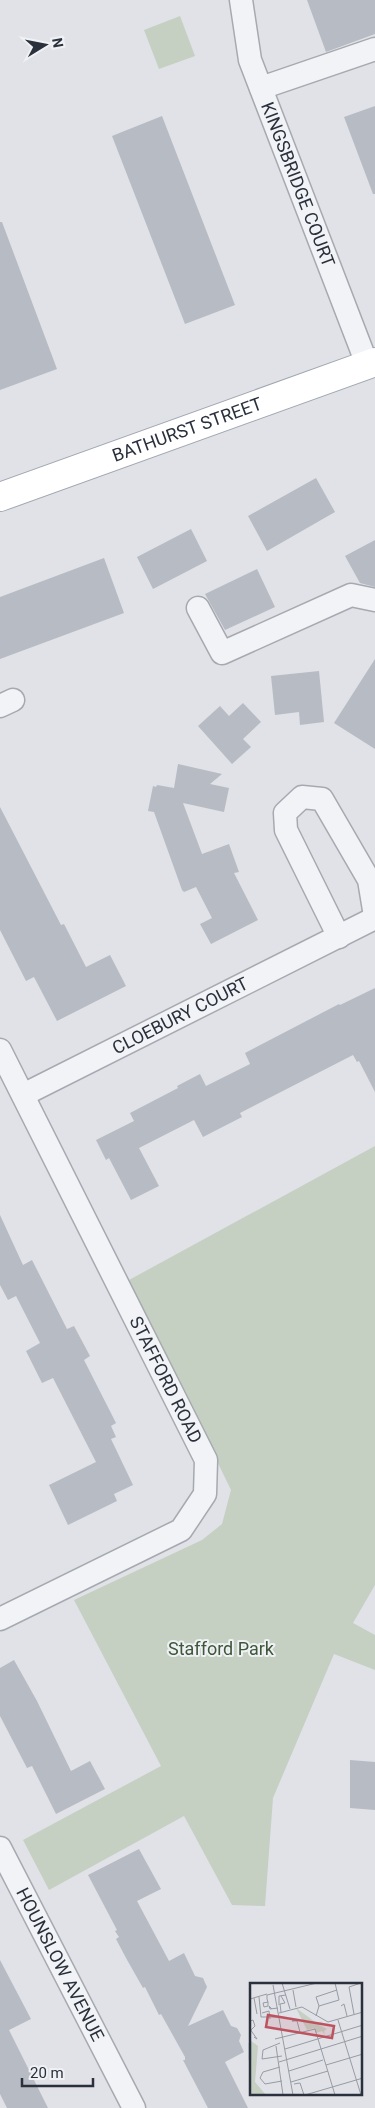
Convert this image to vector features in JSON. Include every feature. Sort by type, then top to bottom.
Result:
[{"type":"main road","name":"BATHURST STREET","points":[[0,497],[371,363]]},
{"type":"street","name":"KINGSBRIDGE COURT","points":[[241,0],[250,60],[260,88],[371,363]]},
{"type":"street","points":[[260,88],[375,49]]},
{"type":"street","points":[[198,608],[222,653],[351,594],[375,600]]},
{"type":"street","name":"CLOEBURY COURT","points":[[23,1095],[339,937],[375,917],[369,880],[332,814],[322,798],[302,797],[285,813],[286,830],[339,937]]},
{"type":"street","name":"STAFFORD ROAD","points":[[0,1050],[206,1460],[205,1494],[181,1530],[0,1619]]},
{"type":"street","name":"HOUNSLOW AVENUE","points":[[0,1848],[134,2108]]},
{"type":"green space","points":[[180,16],[195,56],[159,69],[144,30]]},
{"type":"green space","name":"Stafford Park","points":[[375,1146],[375,1585],[353,1623],[375,1635],[375,1670],[334,1654],[273,1798],[265,1906],[232,1905],[184,1816],[49,1890],[23,1840],[161,1766],[74,1600],[202,1540],[222,1524],[231,1490],[129,1280]]},
{"type":"building","points":[[307,0],[375,0],[375,34],[326,52]]},
{"type":"building","points":[[375,106],[375,194],[373,194],[344,117]]},
{"type":"building","points":[[162,116],[235,305],[185,324],[112,136]]},
{"type":"building","points":[[0,222],[2,222],[57,369],[0,390]]},
{"type":"building","points":[[316,478],[335,512],[267,551],[248,516]]},
{"type":"building","points":[[191,529],[207,561],[153,589],[137,557]]},
{"type":"building","points":[[375,540],[375,587],[360,583],[345,556]]},
{"type":"building","points":[[104,558],[124,613],[0,659],[0,597]]},
{"type":"building","points":[[257,569],[275,607],[225,630],[205,594]]},
{"type":"building","points":[[375,659],[375,749],[334,723]]},
{"type":"building","points":[[319,671],[324,722],[300,725],[299,712],[275,715],[271,676]]},
{"type":"building","points":[[243,703],[261,722],[243,739],[251,747],[232,764],[198,726],[220,706],[229,716]]},
{"type":"building","points":[[178,764],[222,774],[210,784],[229,788],[224,812],[183,803],[202,854],[229,844],[239,872],[234,873],[258,920],[211,944],[200,924],[212,918],[196,887],[184,892],[182,890],[154,812],[148,811],[153,786],[174,788]]},
{"type":"building","points":[[0,807],[61,925],[64,924],[86,967],[110,955],[126,986],[57,1021],[34,977],[26,981],[0,930]]},
{"type":"building","points":[[375,988],[375,1092],[359,1061],[357,1062],[353,1055],[240,1113],[242,1117],[203,1137],[194,1120],[139,1148],[159,1186],[131,1200],[109,1158],[106,1160],[96,1140],[134,1121],[130,1113],[178,1088],[177,1086],[200,1074],[206,1086],[250,1064],[245,1053],[339,1004]]},
{"type":"building","points":[[0,1215],[23,1265],[32,1260],[67,1329],[74,1326],[90,1356],[84,1360],[116,1423],[111,1426],[116,1437],[111,1439],[133,1485],[114,1494],[117,1501],[68,1525],[49,1485],[96,1462],[53,1378],[42,1383],[26,1351],[40,1343],[16,1296],[8,1300],[0,1285]]},
{"type":"building","points":[[14,1660],[37,1701],[71,1771],[90,1761],[105,1789],[56,1814],[32,1766],[27,1768],[0,1716],[0,1668]]},
{"type":"building","points":[[350,1760],[375,1762],[375,1810],[350,1808]]},
{"type":"building","points":[[139,1849],[161,1889],[137,1901],[169,1961],[184,1953],[195,1976],[203,1978],[207,1987],[188,2026],[223,2010],[231,2026],[237,2028],[241,2035],[239,2041],[244,2052],[225,2062],[248,2108],[208,2108],[183,2060],[185,2060],[185,2057],[116,1939],[119,1937],[115,1931],[117,1930],[88,1875]]},
{"type":"building","points":[[0,1960],[31,2019],[9,2030],[48,2108],[7,2108],[0,2094]]}]
